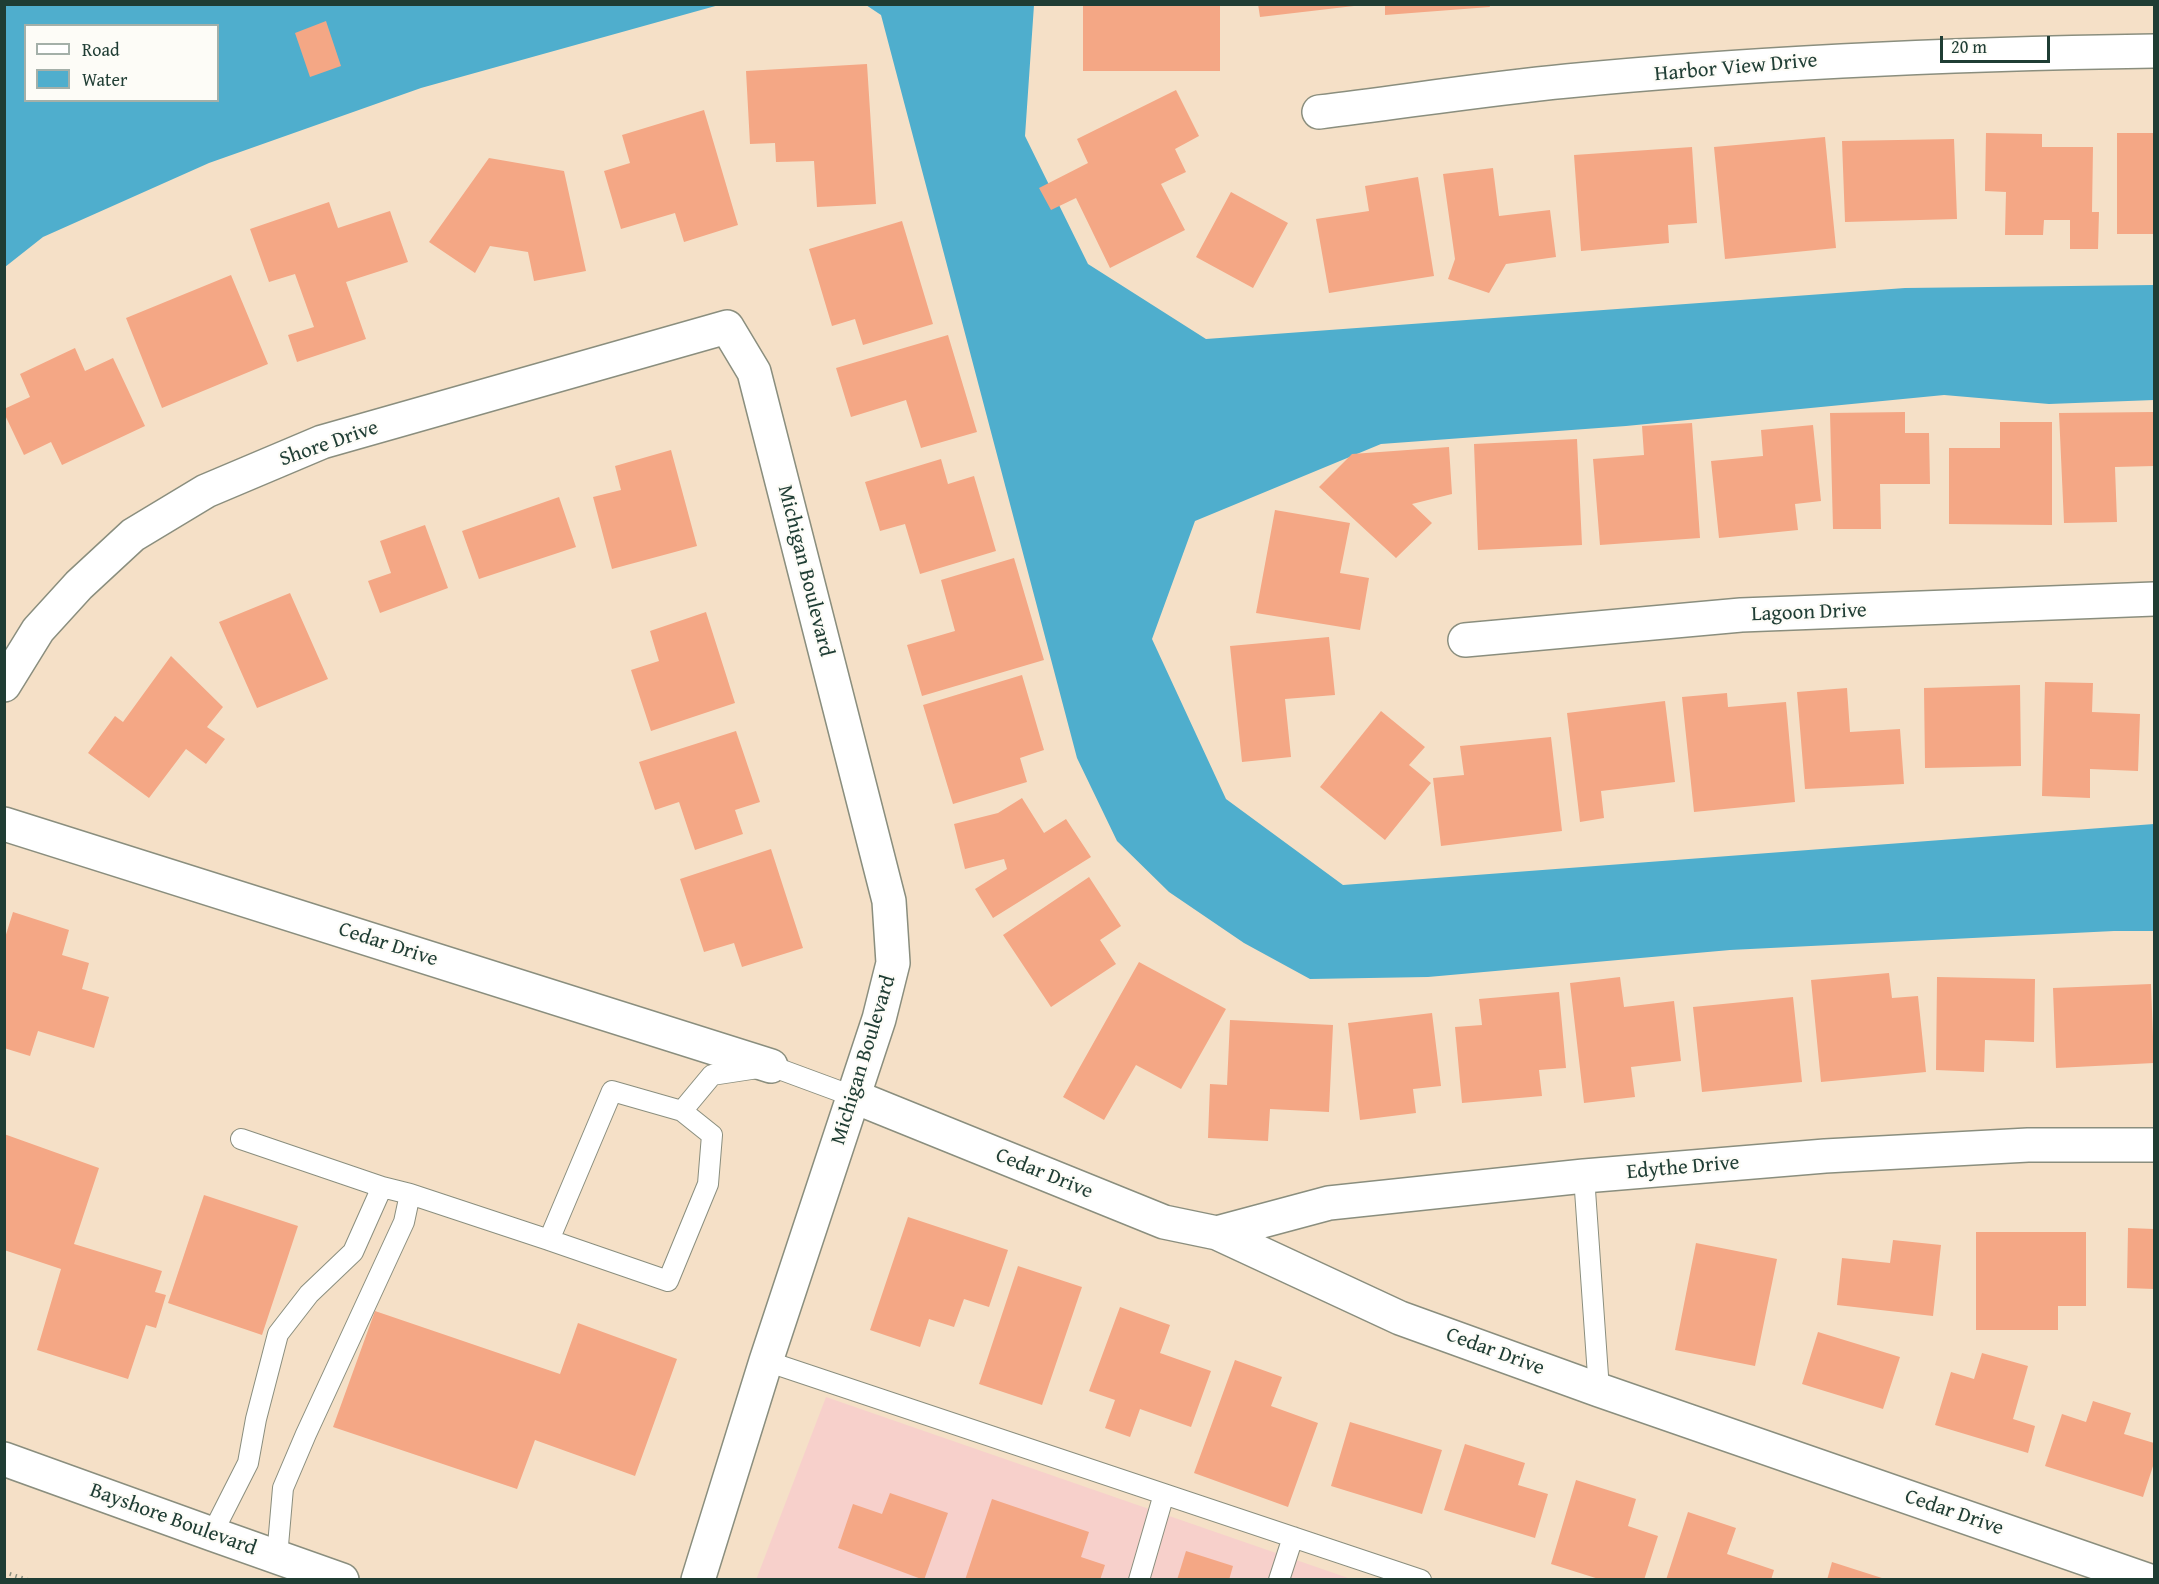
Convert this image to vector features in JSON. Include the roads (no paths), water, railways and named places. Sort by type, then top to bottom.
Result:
[{"type":"street","name":"Harbor View Drive","points":[[1319,112],[1566,81],[1827,61],[2041,52],[2154,51]]},
{"type":"street","name":"Shore Drive","points":[[4,685],[38,630],[79,585],[133,535],[206,491],[322,442],[728,327]]},
{"type":"street","name":"Michigan Boulevard","points":[[698,1580],[766,1361],[855,1097],[879,1019],[893,963],[889,901],[754,372],[728,327]]},
{"type":"street","name":"Lagoon Drive","points":[[1465,639],[1741,615],[2154,599]]},
{"type":"street","name":"Cedar Drive","points":[[4,824],[771,1066]]},
{"type":"street","name":"Cedar Drive","points":[[855,1097],[1164,1222],[1217,1233],[1400,1318],[1599,1390],[2147,1580]]},
{"type":"street","name":"Edythe Drive","points":[[1217,1233],[1329,1203],[1584,1176],[1825,1156],[2028,1145],[2154,1145]]},
{"type":"street","name":"Bayshore Boulevard","points":[[4,1459],[342,1580]]},
{"type":"lane","points":[[682,1111],[712,1075],[771,1066],[855,1097]]},
{"type":"lane","points":[[242,1139],[668,1281],[708,1184],[712,1135],[682,1111],[612,1091],[549,1240]]},
{"type":"lane","points":[[1584,1176],[1599,1390]]},
{"type":"lane","points":[[212,1534],[248,1463],[256,1419],[278,1334],[309,1294],[353,1252],[382,1186]]},
{"type":"lane","points":[[277,1557],[283,1488],[404,1222],[410,1194]]},
{"type":"lane","points":[[766,1361],[1421,1580]]},
{"type":"lane","points":[[1139,1580],[1164,1494]]},
{"type":"lane","points":[[1279,1580],[1293,1537]]},
{"type":"water","points":[[5,5],[719,5],[421,88],[209,163],[43,237],[5,267]]},
{"type":"water","points":[[866,5],[1034,5],[1025,136],[1088,264],[1206,339],[1905,288],[2154,285],[2154,400],[2049,404],[1944,395],[1626,426],[1381,444],[1195,521],[1152,639],[1226,799],[1343,885],[2154,824],[2154,931],[1730,950],[1428,977],[1310,979],[1244,943],[1169,892],[1117,841],[1077,758],[881,15]]}]
